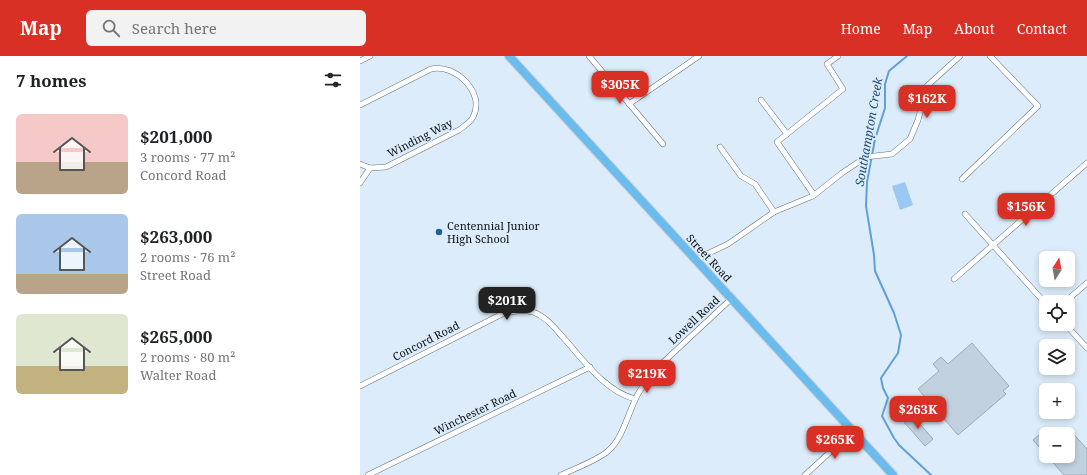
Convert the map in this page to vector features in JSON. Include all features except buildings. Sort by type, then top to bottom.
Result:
[{"type":"main road","name":"Street Road","points":[[509,56],[810,386],[854,431],[892,475]]},
{"type":"street","points":[[360,61],[370,56]]},
{"type":"street","points":[[589,56],[663,144]]},
{"type":"street","points":[[629,104],[699,56]]},
{"type":"street","points":[[814,195],[777,142],[843,89],[827,64],[838,56]]},
{"type":"street","points":[[696,261],[728,244],[774,212],[814,195],[866,157],[892,154],[910,139],[918,120],[928,86],[960,56]]},
{"type":"street","points":[[962,179],[1038,106],[990,56]]},
{"type":"street","name":"Winding Way","points":[[360,105],[431,69],[443,68],[458,74],[463,79],[473,92],[476,103],[475,111],[471,120],[459,130],[386,167],[370,168],[360,164]]},
{"type":"street","points":[[762,100],[787,134]]},
{"type":"street","points":[[720,147],[741,176],[755,184],[774,212]]},
{"type":"street","points":[[954,279],[1087,162]]},
{"type":"street","points":[[360,183],[370,168]]},
{"type":"street","points":[[965,214],[1039,296]]},
{"type":"street","points":[[1073,295],[1087,283]]},
{"type":"street","name":"Lowell Road","points":[[561,475],[610,450],[615,443],[635,399],[645,382],[656,369],[732,299]]},
{"type":"street","name":"Concord Road","points":[[360,386],[502,314],[522,310],[534,312],[548,321],[608,385],[635,399]]},
{"type":"street","points":[[1071,331],[1087,348]]},
{"type":"street","name":"Winchester Road","points":[[368,475],[590,367]]},
{"type":"street","points":[[805,475],[854,431]]},
{"type":"shaded area","points":[[905,182],[913,205],[900,210],[892,186]]},
{"type":"waterway","name":"Southampton Creek","points":[[907,56],[889,71],[885,84],[885,108],[875,139],[867,182],[866,206],[874,255],[875,271],[894,313],[901,335],[898,353],[881,378],[883,388],[888,398],[882,416],[899,445],[931,475]]},
{"type":"place","name":"Centennial Junior High School","points":[[439,232]]}]
